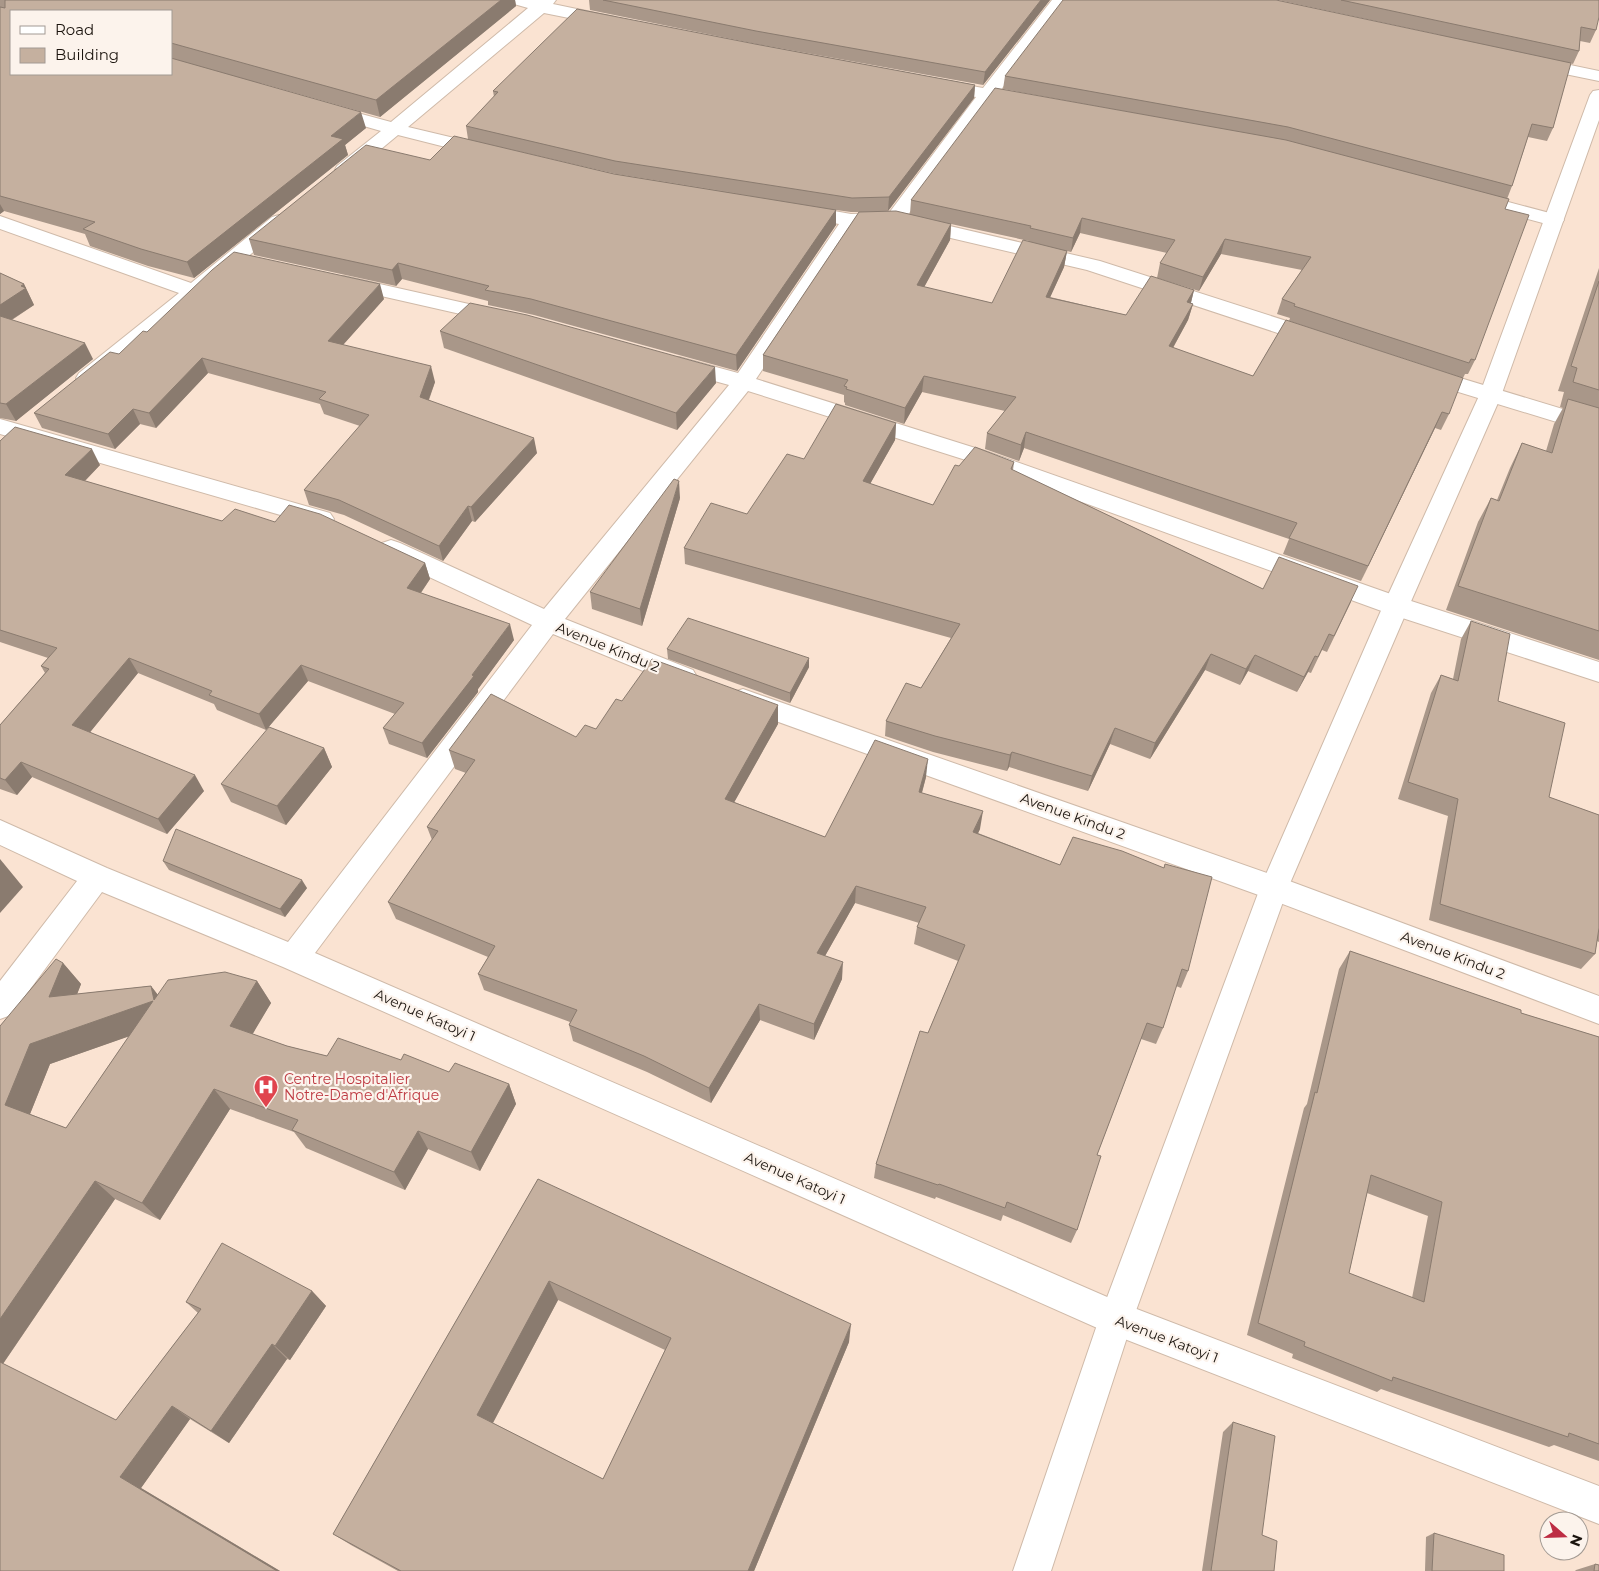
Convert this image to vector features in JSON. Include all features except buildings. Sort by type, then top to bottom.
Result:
[{"type":"street","points":[[520,0],[545,3],[629,25]]},
{"type":"street","points":[[895,219],[1061,0]]},
{"type":"street","points":[[325,184],[395,129],[545,3]]},
{"type":"street","points":[[1513,58],[1599,76]]},
{"type":"street","points":[[920,82],[1046,105]]},
{"type":"street","points":[[1032,1571],[1116,1320],[1274,888],[1396,606],[1490,396],[1599,95]]},
{"type":"street","points":[[309,104],[395,129],[500,154]]},
{"type":"street","points":[[1458,194],[1554,220]]},
{"type":"street","points":[[73,389],[295,209]]},
{"type":"street","points":[[782,209],[851,220],[895,219],[1093,264],[1332,344]]},
{"type":"street","points":[[294,958],[548,622],[743,382],[851,220]]},
{"type":"street","points":[[0,222],[194,291]]},
{"type":"street","points":[[233,258],[262,264]]},
{"type":"street","points":[[320,277],[523,322]]},
{"type":"street","points":[[657,358],[743,382],[980,457],[1396,606],[1599,672]]},
{"type":"street","points":[[1406,368],[1490,396],[1599,428]]},
{"type":"street","points":[[15,431],[321,519],[344,528]]},
{"type":"street","name":"Avenue Kindu 2","points":[[370,540],[548,622],[716,689],[1274,888],[1599,1010]]},
{"type":"street","name":"Avenue Katoyi 1","points":[[0,832],[97,878],[294,958],[1116,1320],[1599,1504]]},
{"type":"street","points":[[0,1005],[97,878]]},
{"type":"place","name":"Centre Hospitalier Notre-Dame d'Afrique","points":[[266,1108]]}]
